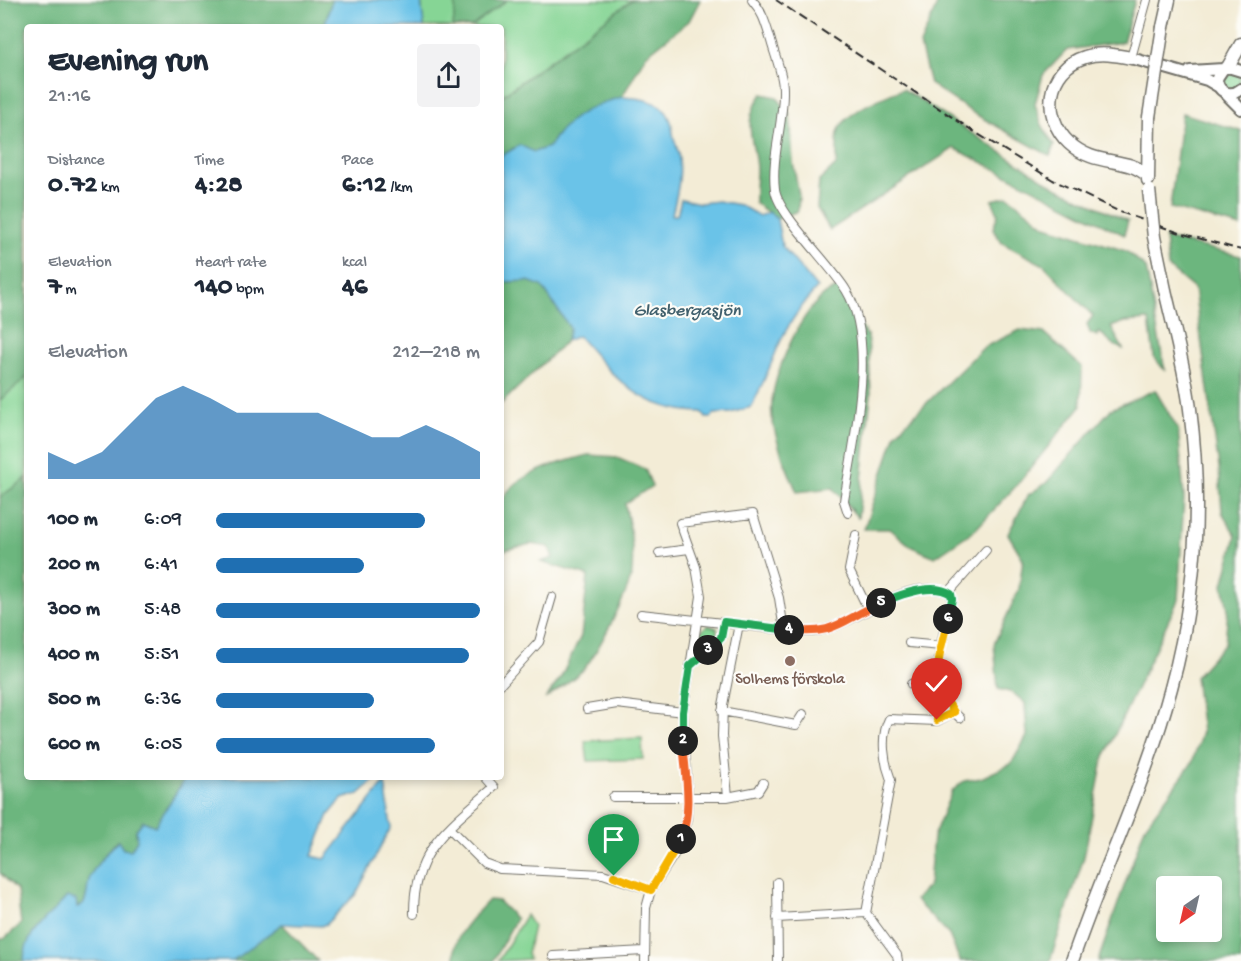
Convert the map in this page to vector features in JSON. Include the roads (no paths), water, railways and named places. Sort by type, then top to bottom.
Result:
[{"type":"main road","points":[[1072,961],[1168,700],[1179,660],[1192,582],[1197,508],[1193,433],[1185,374],[1154,237],[1148,176],[1149,117],[1169,0]]},
{"type":"main road","points":[[1225,68],[1241,44]]},
{"type":"main road","points":[[1131,58],[1095,54],[1078,60],[1058,77],[1052,91],[1050,106],[1057,129],[1074,148],[1099,160],[1129,163],[1148,176]]},
{"type":"main road","points":[[1129,163],[1148,150]]},
{"type":"street","points":[[752,0],[762,11],[784,88],[776,145],[775,192],[791,221],[845,288],[853,303],[857,319],[861,377],[859,415],[844,501],[848,513]]},
{"type":"street","points":[[1147,0],[1131,58],[1207,80],[1222,90],[1241,109]]},
{"type":"street","points":[[1172,69],[1190,71],[1225,68],[1241,71]]},
{"type":"street","points":[[1222,90],[1218,78],[1225,68]]},
{"type":"street","points":[[1222,90],[1234,94],[1241,89]]},
{"type":"street","points":[[645,961],[646,908],[651,890],[680,843],[687,820],[688,797],[683,712],[699,619],[700,586],[680,523],[753,514],[779,598],[784,630]]},
{"type":"street","points":[[856,535],[849,570],[868,609]]},
{"type":"street","points":[[659,553],[689,549]]},
{"type":"street","points":[[949,592],[986,550]]},
{"type":"street","points":[[641,614],[813,633],[829,631],[892,598],[924,590],[949,592]]},
{"type":"street","points":[[898,961],[897,955],[866,913],[891,780],[884,764],[885,727],[888,719],[937,720],[957,715],[938,686],[941,646],[952,599],[949,592]]},
{"type":"street","points":[[504,681],[540,642],[552,597]]},
{"type":"street","points":[[690,666],[720,639],[724,622]]},
{"type":"street","points":[[728,796],[722,711],[739,624]]},
{"type":"street","points":[[909,643],[941,646]]},
{"type":"street","points":[[911,684],[938,686]]},
{"type":"street","points":[[587,709],[617,704],[683,712]]},
{"type":"street","points":[[722,711],[796,725],[803,714]]},
{"type":"street","points":[[414,914],[414,891],[419,870],[435,843],[494,787],[488,780]]},
{"type":"street","points":[[613,797],[728,796],[755,792],[763,783]]},
{"type":"street","points":[[449,828],[484,863],[500,869],[603,874],[651,890]]},
{"type":"street","points":[[777,882],[778,961]]},
{"type":"street","points":[[777,918],[866,913]]},
{"type":"street","points":[[553,956],[644,951]]},
{"type":"water","points":[[332,0],[421,0],[424,24],[325,24]]},
{"type":"water","name":"Glasbergasjön","points":[[622,97],[643,99],[656,104],[667,113],[672,124],[680,167],[672,215],[677,215],[681,199],[700,203],[718,201],[740,205],[759,216],[769,212],[777,219],[782,246],[817,288],[800,308],[786,331],[751,407],[731,413],[714,414],[711,418],[706,418],[702,412],[662,406],[646,399],[618,379],[578,336],[566,341],[570,328],[542,286],[528,281],[504,282],[504,154],[520,145],[534,152],[549,147],[555,137],[571,121],[600,104]]},
{"type":"water","points":[[184,780],[375,780],[359,794],[342,799],[329,815],[312,856],[325,859],[385,782],[391,827],[356,894],[326,924],[321,926],[282,924],[232,961],[24,961],[28,942],[33,934],[67,897],[76,900],[77,907],[83,905],[90,877],[99,862],[118,841],[123,849],[131,850],[137,840],[136,830],[143,821],[155,826]]},
{"type":"railway","points":[[776,0],[973,131],[1053,180],[1120,212],[1180,233],[1241,250]]},
{"type":"place","name":"Solhems förskola","points":[[790,661]]}]
